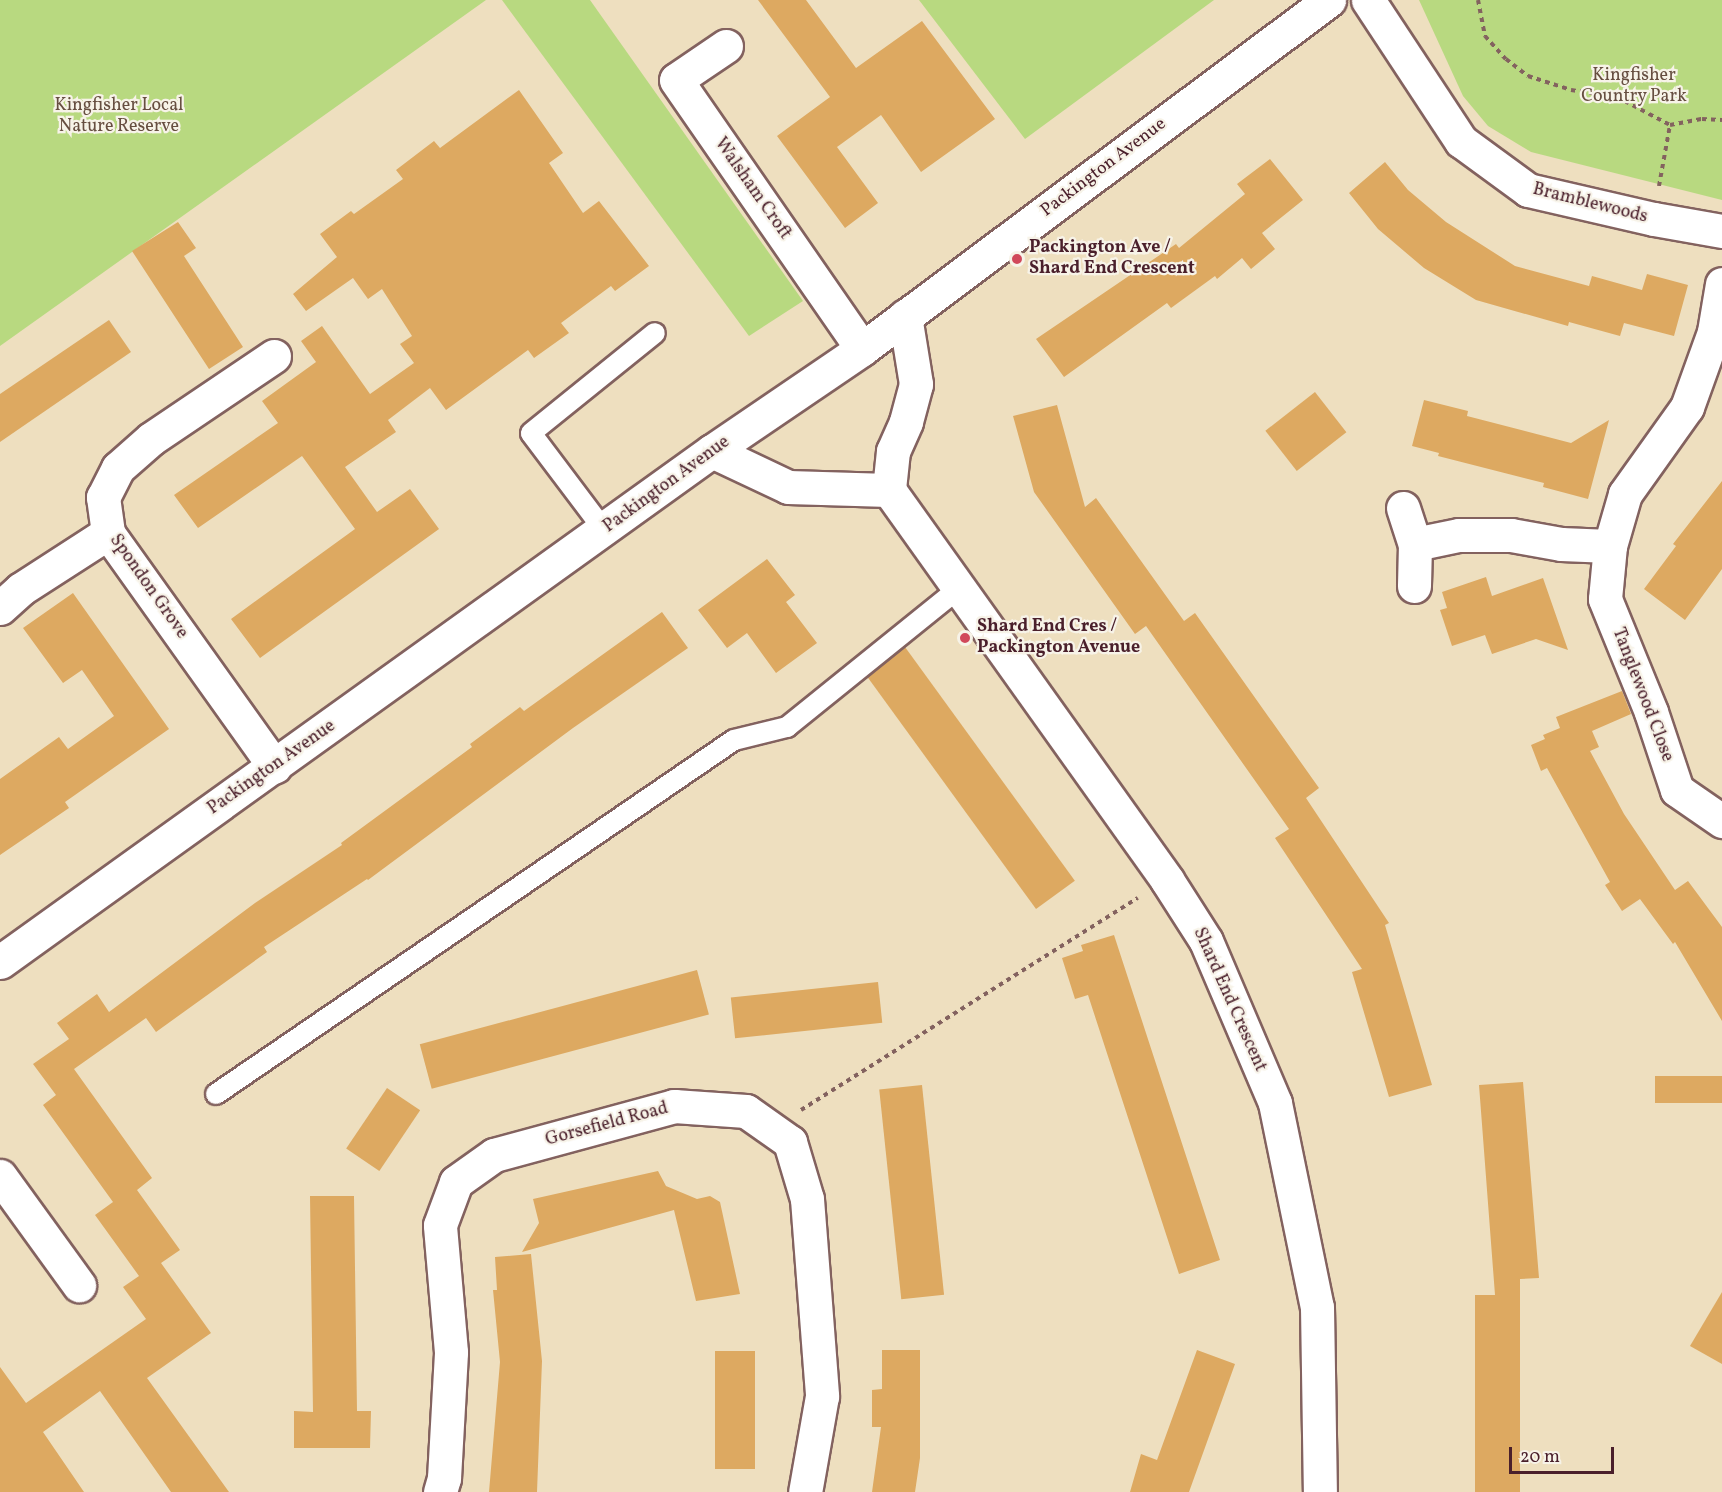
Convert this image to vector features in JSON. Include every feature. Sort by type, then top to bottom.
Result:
[{"type":"street","name":"Packington Avenue","points":[[0,962],[712,451],[862,349],[1329,0]]},
{"type":"street","name":"Bramblewoods","points":[[1368,0],[1461,141],[1528,190],[1654,219],[1722,231]]},
{"type":"street","name":"Walsham Croft","points":[[726,46],[676,80],[862,349]]},
{"type":"street","name":"Tanglewood Close","points":[[1722,284],[1714,332],[1687,406],[1625,494],[1610,546],[1605,599],[1651,712],[1677,790],[1722,821]]},
{"type":"street","points":[[712,451],[788,487],[889,490],[893,451],[906,422],[916,384],[905,316]]},
{"type":"street","name":"Spondon Grove","points":[[274,356],[151,439],[118,468],[103,497],[108,533],[274,767]]},
{"type":"street","name":"Shard End Crescent","points":[[889,490],[1167,880],[1206,941],[1275,1103],[1317,1307],[1320,1492]]},
{"type":"street","points":[[1403,508],[1415,544],[1414,586]]},
{"type":"street","points":[[0,608],[21,589],[108,533]]},
{"type":"street","points":[[1415,544],[1460,535],[1511,534],[1561,544],[1610,546]]},
{"type":"street","name":"Gorsefield Road","points":[[440,1492],[444,1478],[451,1352],[440,1225],[456,1182],[494,1155],[674,1106],[746,1111],[790,1142],[807,1199],[822,1396],[805,1492]]},
{"type":"street","points":[[0,1176],[79,1285]]},
{"type":"lane","points":[[604,530],[531,433],[655,333]]},
{"type":"lane","points":[[216,1094],[734,740],[787,727],[959,588]]},
{"type":"path","points":[[1478,0],[1485,36],[1506,59],[1528,76],[1571,90],[1617,97],[1670,125],[1702,120],[1722,120]]},
{"type":"path","points":[[1654,219],[1670,125]]},
{"type":"path","points":[[777,1132],[787,1119],[1167,880]]},
{"type":"green space","name":"Kingfisher Local Nature Reserve","points":[[0,0],[486,0],[0,346]]},
{"type":"green space","points":[[502,0],[590,0],[803,301],[749,336]]},
{"type":"green space","points":[[919,0],[1214,0],[1025,139]]},
{"type":"green space","name":"Kingfisher Country Park","points":[[1419,0],[1722,0],[1722,200],[1531,152],[1488,126],[1463,96]]},
{"type":"building","points":[[758,0],[806,0],[856,68],[922,21],[995,119],[921,172],[881,115],[837,147],[878,203],[845,228],[777,136],[830,97]]},
{"type":"building","points":[[519,90],[563,153],[549,163],[583,213],[599,201],[649,266],[615,291],[611,286],[561,323],[569,333],[534,358],[528,350],[446,410],[430,388],[388,420],[396,432],[345,467],[377,512],[410,489],[439,529],[260,658],[231,619],[355,529],[302,456],[198,528],[174,495],[278,423],[262,401],[316,362],[301,341],[322,326],[370,394],[414,363],[400,344],[412,336],[382,289],[368,299],[353,278],[306,311],[293,294],[337,257],[320,234],[351,211],[354,214],[403,179],[396,170],[434,141],[440,148]]},
{"type":"building","points":[[1270,159],[1303,200],[1262,233],[1275,249],[1251,269],[1242,258],[1217,279],[1215,276],[1171,308],[1167,303],[1064,377],[1036,339],[1176,244],[1179,248],[1245,194],[1237,184]]},
{"type":"building","points":[[1385,162],[1408,190],[1446,222],[1515,266],[1589,286],[1592,276],[1642,290],[1647,274],[1688,285],[1674,336],[1624,323],[1620,336],[1569,322],[1568,326],[1476,300],[1424,268],[1378,229],[1349,193]]},
{"type":"building","points":[[178,222],[196,248],[184,256],[243,347],[209,369],[132,251]]},
{"type":"building","points":[[109,320],[131,352],[0,442],[0,394]]},
{"type":"building","points":[[1315,392],[1346,432],[1297,471],[1265,431]]},
{"type":"building","points":[[1424,400],[1468,411],[1467,416],[1571,443],[1609,420],[1588,499],[1543,487],[1544,483],[1438,456],[1439,453],[1412,446]]},
{"type":"building","points":[[1057,405],[1085,507],[1096,498],[1184,621],[1195,613],[1319,788],[1306,798],[1389,923],[1385,925],[1432,1085],[1389,1097],[1352,972],[1362,969],[1275,838],[1289,829],[1146,626],[1135,634],[1034,492],[1013,416]]},
{"type":"building","points":[[1722,481],[1722,569],[1685,620],[1644,589],[1676,546],[1673,544]]},
{"type":"building","points":[[767,559],[795,595],[786,602],[817,643],[776,673],[747,633],[727,648],[698,610]]},
{"type":"building","points":[[1486,577],[1492,596],[1543,578],[1568,650],[1536,639],[1492,654],[1485,635],[1452,646],[1440,610],[1447,608],[1442,592]]},
{"type":"building","points":[[73,593],[169,729],[65,802],[69,808],[0,855],[0,779],[59,737],[68,749],[114,716],[82,670],[63,683],[23,628]]},
{"type":"building","points":[[662,612],[688,648],[573,728],[368,880],[264,947],[267,952],[156,1032],[146,1018],[74,1069],[152,1178],[137,1190],[180,1250],[161,1263],[211,1333],[147,1378],[229,1492],[171,1492],[100,1391],[43,1432],[84,1492],[0,1492],[0,1367],[26,1403],[146,1319],[123,1287],[139,1276],[95,1215],[113,1202],[43,1105],[56,1095],[33,1064],[69,1039],[57,1023],[97,994],[109,1012],[255,903],[342,845],[341,843],[472,747],[470,744],[520,707],[524,711]]},
{"type":"building","points":[[905,647],[1075,881],[1036,909],[866,675]]},
{"type":"building","points":[[1622,691],[1631,714],[1592,731],[1599,747],[1590,751],[1624,814],[1675,890],[1688,881],[1722,927],[1722,1021],[1675,942],[1673,944],[1640,899],[1622,911],[1605,885],[1610,882],[1547,768],[1541,771],[1531,745],[1545,739],[1543,735],[1560,728],[1556,717]]},
{"type":"building","points":[[1114,935],[1220,1260],[1179,1274],[1088,995],[1075,999],[1062,958],[1083,951],[1081,945]]},
{"type":"building","points":[[697,970],[709,1014],[432,1089],[420,1044]]},
{"type":"building","points":[[878,982],[882,1023],[735,1038],[731,997]]},
{"type":"building","points":[[1655,1076],[1722,1076],[1722,1103],[1655,1103]]},
{"type":"building","points":[[1523,1082],[1539,1278],[1520,1279],[1520,1492],[1475,1492],[1475,1295],[1495,1295],[1479,1085]]},
{"type":"building","points":[[922,1085],[944,1295],[901,1299],[879,1089]]},
{"type":"building","points":[[387,1088],[420,1110],[379,1171],[346,1149]]},
{"type":"building","points":[[658,1171],[666,1186],[697,1199],[710,1196],[720,1202],[740,1294],[696,1301],[674,1210],[522,1252],[539,1223],[533,1199]]},
{"type":"building","points":[[310,1196],[354,1196],[357,1411],[371,1411],[370,1448],[294,1448],[294,1411],[313,1412]]},
{"type":"building","points":[[531,1254],[542,1361],[537,1492],[489,1492],[500,1362],[493,1290],[497,1290],[495,1257]]},
{"type":"building","points":[[1722,1292],[1722,1364],[1690,1346]]},
{"type":"building","points":[[882,1350],[920,1350],[920,1458],[915,1492],[872,1492],[881,1427],[872,1427],[872,1390],[882,1389]]},
{"type":"building","points":[[1197,1350],[1235,1364],[1189,1492],[1130,1492],[1141,1454],[1157,1460]]},
{"type":"building","points":[[715,1351],[755,1351],[755,1469],[715,1469]]},
{"type":"place","name":"Packington Ave / Shard End Crescent","points":[[1017,259]]},
{"type":"place","name":"Shard End Cres / Packington Avenue","points":[[965,638]]}]
